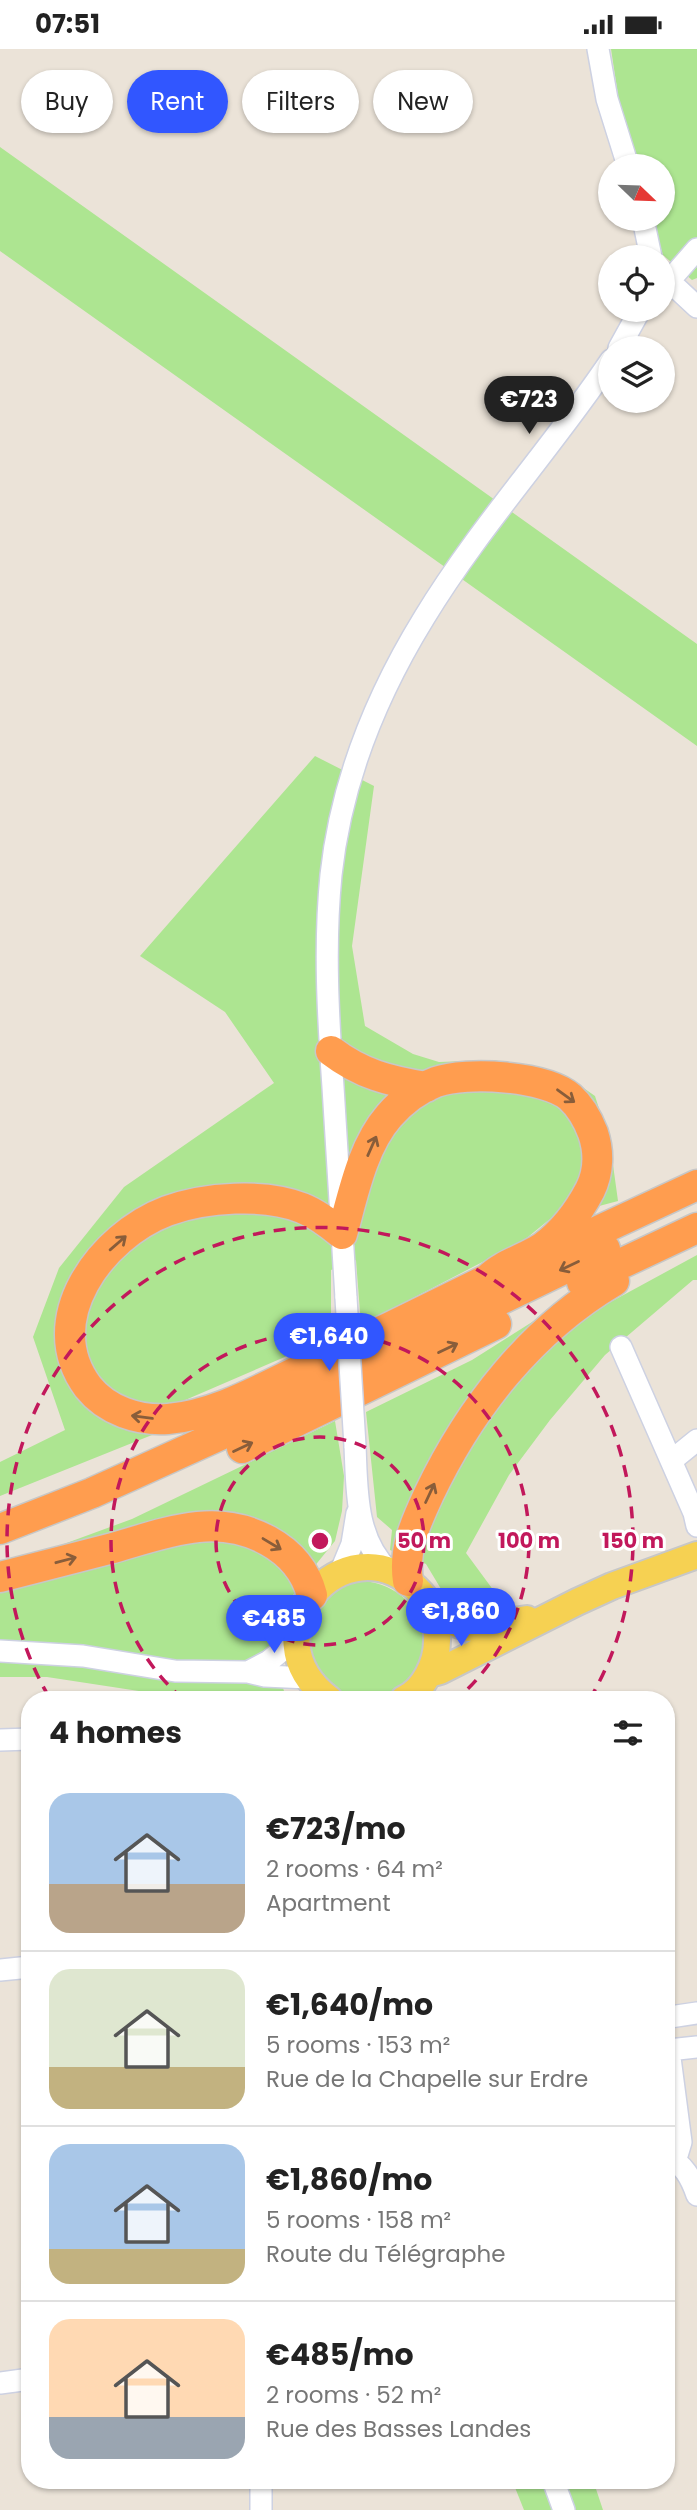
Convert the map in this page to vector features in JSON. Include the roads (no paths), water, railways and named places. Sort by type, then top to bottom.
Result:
[{"type":"highway","points":[[331,1051],[364,1072],[426,1087]]},
{"type":"highway","points":[[43,1511],[60,1494],[96,1479],[248,1403],[488,1279],[494,1273],[542,1247],[573,1216],[595,1176],[597,1146],[586,1117],[569,1096],[556,1088],[511,1079],[471,1076],[450,1078],[426,1087],[401,1104],[380,1128],[354,1189],[342,1234],[316,1214],[277,1201],[224,1199],[166,1211],[120,1239],[95,1265],[82,1284],[71,1315],[71,1342],[80,1375],[98,1397],[122,1412],[157,1419],[179,1417],[221,1406],[388,1329]]},
{"type":"highway","points":[[488,1279],[497,1278],[697,1185]]},
{"type":"highway","points":[[0,1529],[92,1493],[208,1441],[697,1205]]},
{"type":"highway","points":[[0,1551],[143,1493],[257,1441],[697,1228]]},
{"type":"highway","points":[[399,1576],[406,1567],[408,1549],[419,1516],[436,1479],[467,1425],[508,1369],[586,1297],[631,1271],[697,1240]]},
{"type":"highway","points":[[0,1577],[178,1530],[224,1527],[264,1538],[286,1552],[303,1572],[312,1595]]},
{"type":"main road","points":[[429,1674],[612,1586],[697,1555]]},
{"type":"main road","points":[[318,1691],[308,1678],[297,1654],[298,1622],[304,1606],[326,1581],[340,1573],[373,1568],[399,1576],[428,1603],[434,1616],[438,1632],[437,1648],[429,1674],[415,1691]]},
{"type":"main road","points":[[434,1616],[468,1628],[546,1616]]},
{"type":"street","points":[[598,49],[607,99],[624,154]]},
{"type":"street","points":[[675,272],[697,250]]},
{"type":"street","points":[[675,289],[697,307]]},
{"type":"street","points":[[340,1573],[352,1543],[358,1508],[331,1051],[327,933],[331,874],[351,780],[373,713],[438,596],[480,535],[598,377]]},
{"type":"street","points":[[621,1347],[694,1513],[697,1526]]},
{"type":"street","points":[[671,1461],[697,1440]]},
{"type":"street","points":[[358,1508],[367,1539],[381,1564],[399,1576]]},
{"type":"street","points":[[248,1672],[279,1654],[296,1639]]},
{"type":"street","points":[[0,1651],[83,1656],[175,1671],[248,1672],[265,1676],[308,1678]]},
{"type":"street","points":[[0,1740],[21,1739]]},
{"type":"street","points":[[0,1970],[21,1968]]},
{"type":"street","points":[[675,2016],[697,2013]]},
{"type":"street","points":[[675,2049],[697,2047]]},
{"type":"street","points":[[675,2100],[681,2142],[675,2152]]},
{"type":"street","points":[[675,2162],[682,2166],[691,2179],[697,2195]]},
{"type":"street","points":[[0,2383],[21,2380]]},
{"type":"street","points":[[261,2489],[261,2510]]},
{"type":"street","points":[[541,2489],[549,2510]]},
{"type":"street","points":[[556,2489],[564,2510]]}]
